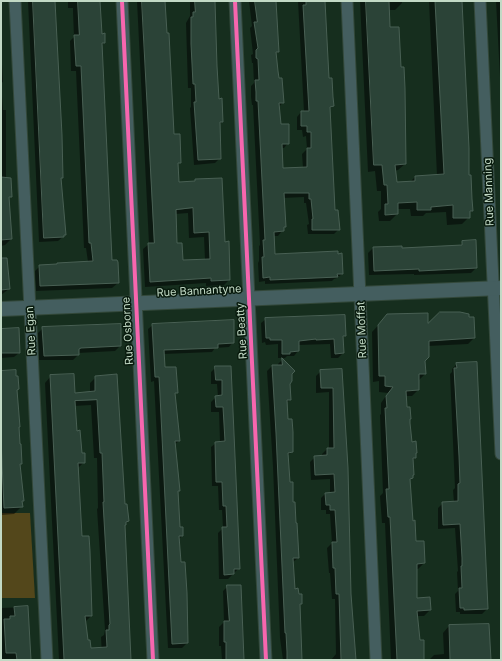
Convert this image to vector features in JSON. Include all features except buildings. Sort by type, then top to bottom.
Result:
[{"type":"street","name":"Rue Egan","points":[[15,1],[47,660]]},
{"type":"street","name":"Rue Osborne","points":[[122,1],[153,660]]},
{"type":"street","name":"Rue Beatty","points":[[234,1],[266,660]]},
{"type":"street","name":"Rue Moffat","points":[[347,1],[376,660]]},
{"type":"street","name":"Rue Manning","points":[[480,1],[497,288],[501,454]]},
{"type":"street","name":"Rue Bannantyne","points":[[1,309],[497,288]]},
{"type":"shaded area","points":[[1,513],[30,513],[35,598],[1,598]]},
{"type":"cycle path","points":[[122,1],[153,660]]},
{"type":"cycle path","points":[[235,1],[266,660]]}]
